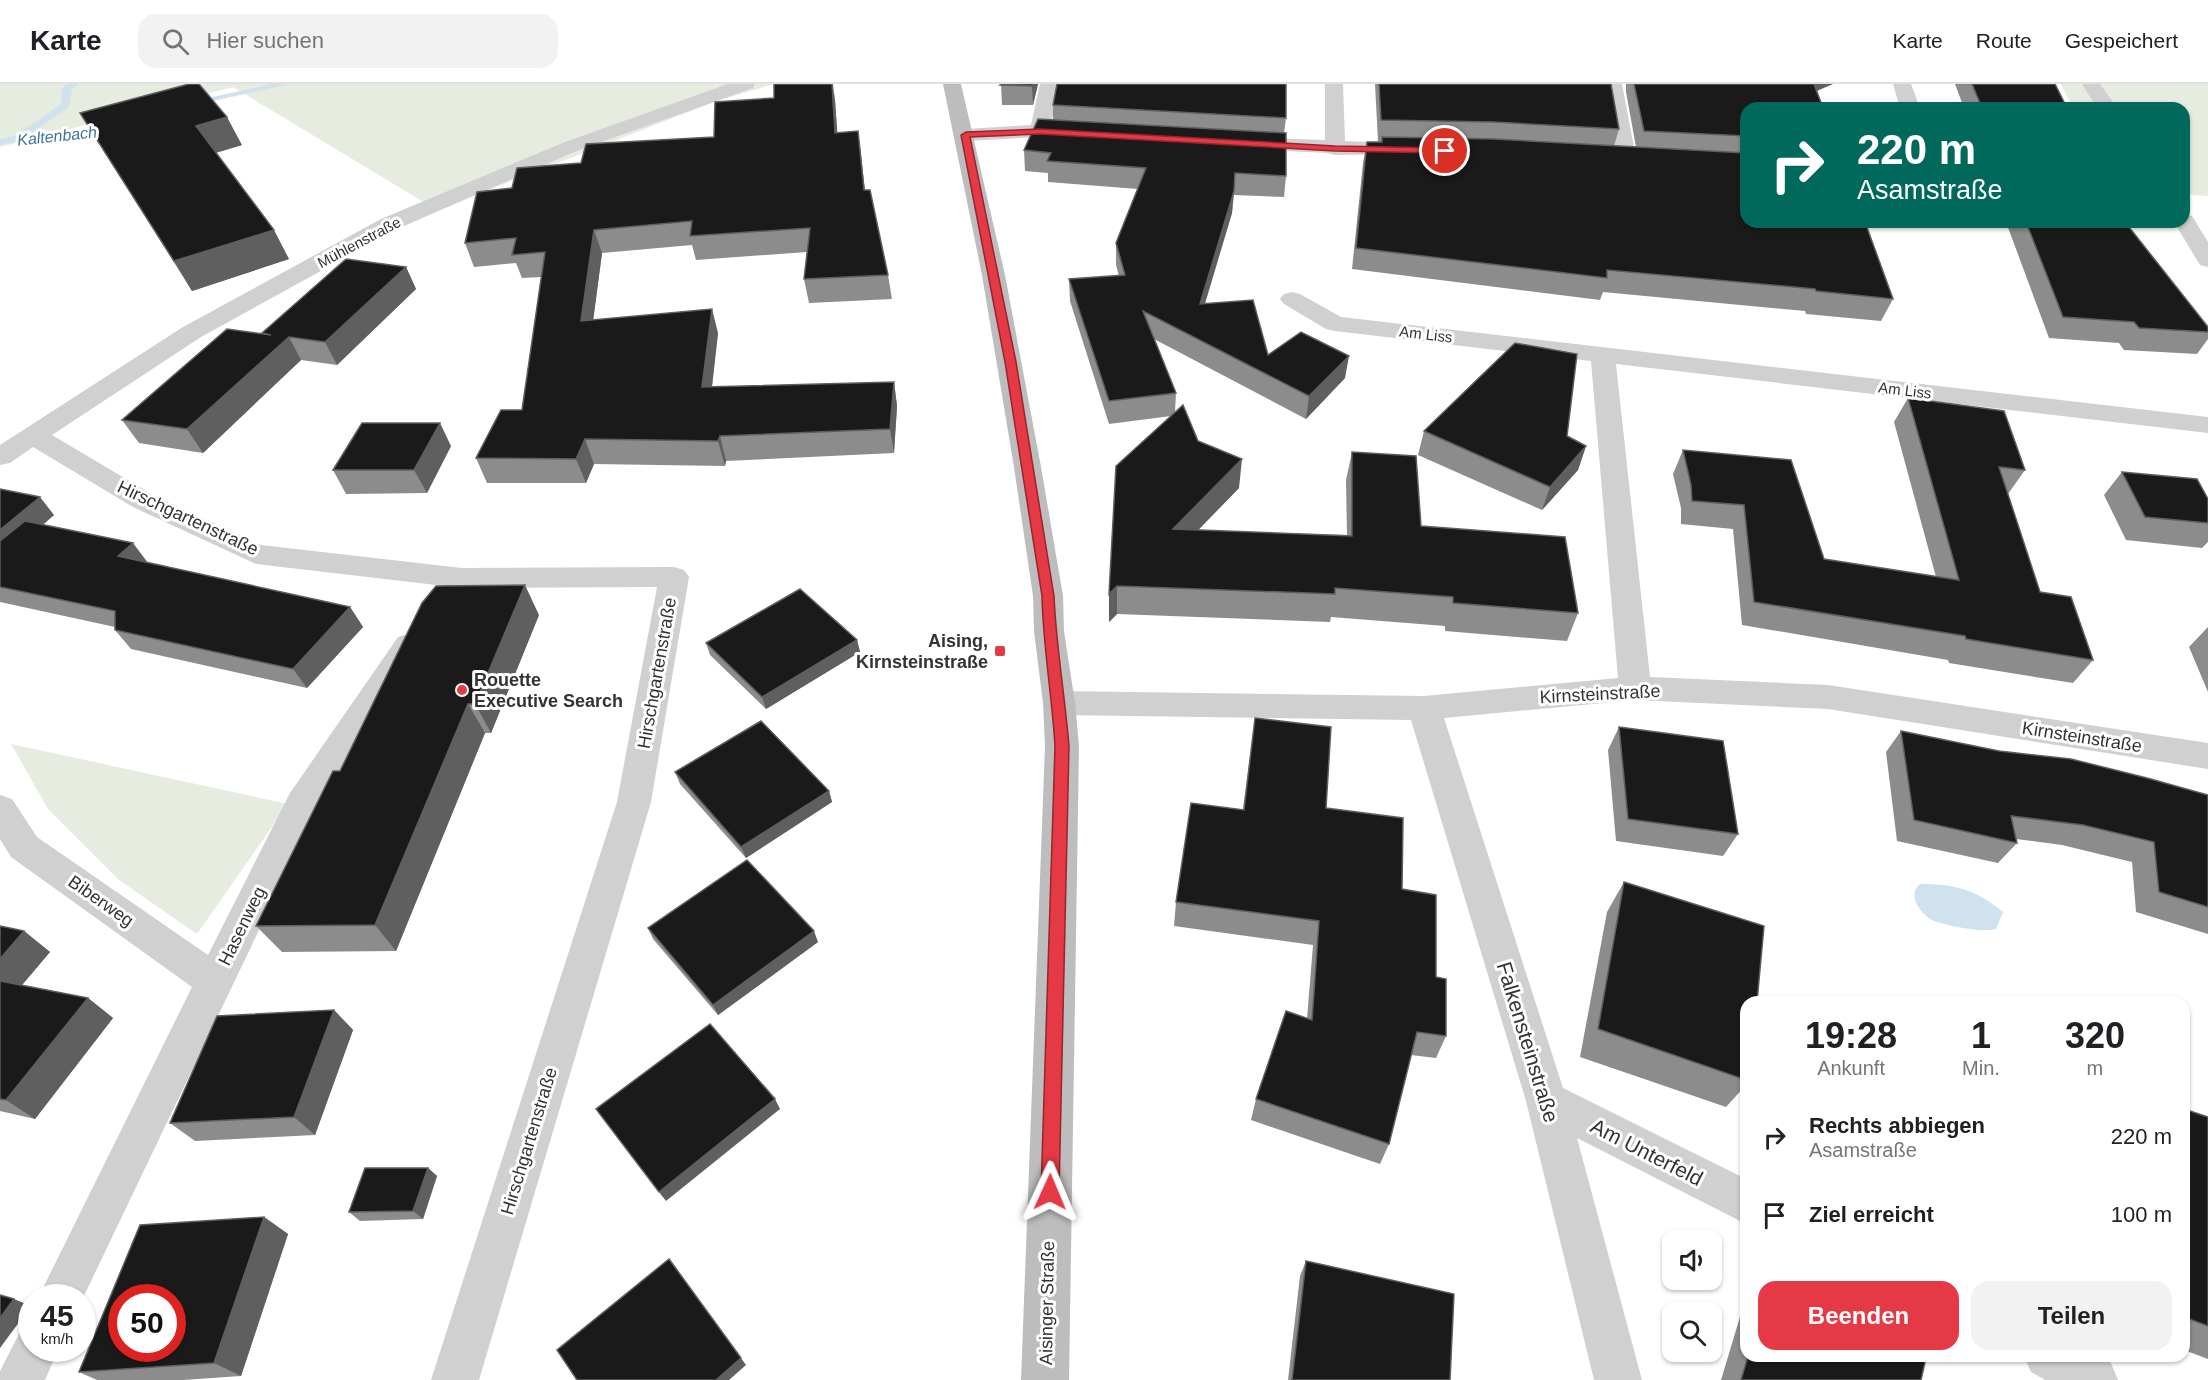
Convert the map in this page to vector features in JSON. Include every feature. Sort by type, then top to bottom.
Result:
[{"type":"main road","name":"Aisinger Straße","points":[[952,84],[966,135],[1011,362],[1048,596],[1049,631],[1059,703],[1062,746],[1045,1380]]},
{"type":"street","name":"Mühlenstraße","points":[[0,457],[192,332],[389,224],[572,146],[746,84]]},
{"type":"street","points":[[1040,131],[1049,84]]},
{"type":"street","points":[[1334,84],[1335,149]]},
{"type":"street","points":[[1614,84],[1626,158]]},
{"type":"street","points":[[1902,84],[1908,102]]},
{"type":"street","points":[[2091,84],[2104,102]]},
{"type":"street","points":[[966,135],[1040,131],[1099,135]]},
{"type":"street","points":[[1229,142],[1335,149],[1430,151]]},
{"type":"street","points":[[1604,157],[1650,160]]},
{"type":"street","points":[[2190,215],[2208,260]]},
{"type":"street","name":"Am Liss","points":[[1292,299],[1335,324],[2208,425]]},
{"type":"street","points":[[1603,355],[1635,688]]},
{"type":"street","name":"Hirschgartenstraße","points":[[32,435],[143,501],[256,554],[462,578],[674,576],[634,802],[455,1380]]},
{"type":"street","name":"Hasenweg","points":[[67,1284],[302,803],[401,656],[462,578]]},
{"type":"street","name":"Kirnsteinstraße","points":[[1059,703],[1424,708],[1635,688],[1828,697],[2208,756]]},
{"type":"street","name":"Falkensteinstraße","points":[[1424,708],[1547,1101],[1618,1380]]},
{"type":"street","name":"Biberweg","points":[[0,810],[24,847],[215,981]]},
{"type":"street","name":"Am Unterfeld","points":[[1547,1101],[1740,1199]]},
{"type":"street","points":[[20,1380],[29,1362]]},
{"type":"street","points":[[2059,1362],[2094,1380]]},
{"type":"shaded area","points":[[0,84],[774,84],[717,101],[437,210],[233,87],[0,147]]},
{"type":"shaded area","points":[[2061,84],[2208,84],[2208,196],[2190,194],[2190,102],[2070,102]]},
{"type":"shaded area","points":[[11,744],[288,804],[197,934],[119,880],[48,809]]},
{"type":"water","points":[[1920,884],[1955,887],[1984,898],[2003,912],[1996,929],[1965,928],[1934,921],[1920,910],[1915,899],[1914,894]]},
{"type":"building","points":[[189,84],[199,84],[227,117],[196,126],[274,230],[174,261],[80,113]]},
{"type":"building","points":[[774,84],[832,84],[835,133],[858,131],[864,190],[870,190],[888,275],[804,279],[810,228],[690,236],[692,221],[594,230],[581,321],[712,309],[702,387],[894,382],[890,429],[720,436],[718,441],[585,439],[576,459],[476,458],[501,410],[522,410],[545,252],[512,255],[516,238],[465,243],[477,192],[512,188],[517,168],[581,163],[586,144],[714,137],[715,102],[774,98]]},
{"type":"building","points":[[1001,84],[1033,84],[1032,86]]},
{"type":"building","points":[[1057,84],[1286,84],[1286,118],[1053,105]]},
{"type":"building","points":[[1379,84],[1611,84],[1619,129],[1494,122],[1381,120]]},
{"type":"building","points":[[1634,84],[1814,84],[1821,102],[1740,102],[1740,136],[1644,131]]},
{"type":"building","points":[[1972,84],[2055,84],[2064,102],[1980,102]]},
{"type":"building","points":[[1038,119],[1286,133],[1286,176],[1235,173],[1234,191],[1200,304],[1253,300],[1268,355],[1301,332],[1349,356],[1309,396],[1143,311],[1176,393],[1109,401],[1069,279],[1125,275],[1116,243],[1146,168],[1047,161],[1051,153],[1024,150]]},
{"type":"building","points":[[1382,137],[1494,139],[1740,153],[1740,228],[1867,228],[1893,299],[1816,291],[1815,289],[1607,270],[1607,278],[1356,248],[1367,142],[1382,142]]},
{"type":"building","points":[[2028,228],[2130,228],[2208,327],[2208,332],[2139,328],[2134,322],[2063,317]]},
{"type":"building","points":[[346,259],[406,267],[325,342],[289,337],[187,429],[122,420],[227,329],[271,335],[262,333]]},
{"type":"building","points":[[1515,343],[1577,354],[1567,436],[1586,446],[1550,487],[1424,431]]},
{"type":"building","points":[[1908,398],[2004,411],[2025,470],[1999,467],[2040,592],[2071,597],[2093,660],[1966,639],[1965,636],[1754,602],[1744,505],[1692,501],[1683,450],[1791,460],[1824,559],[1959,580]]},
{"type":"building","points":[[1183,405],[1198,441],[1242,459],[1173,529],[1352,536],[1352,452],[1416,456],[1421,526],[1565,537],[1578,613],[1453,603],[1453,597],[1335,588],[1335,594],[1117,586],[1109,594],[1116,466]]},
{"type":"building","points":[[362,423],[440,423],[414,470],[333,470]]},
{"type":"building","points":[[2122,472],[2197,479],[2208,499],[2208,523],[2145,517]]},
{"type":"building","points":[[0,489],[40,497],[0,530]]},
{"type":"building","points":[[25,521],[133,543],[118,556],[350,607],[293,669],[115,630],[115,611],[0,587],[0,541]]},
{"type":"building","points":[[525,585],[475,704],[468,704],[375,925],[256,926],[333,771],[340,771],[422,603],[436,586]]},
{"type":"building","points":[[800,589],[857,640],[762,697],[706,643]]},
{"type":"building","points":[[1255,718],[1331,727],[1326,808],[1403,818],[1402,889],[1436,895],[1436,977],[1446,979],[1446,1036],[1417,1032],[1389,1144],[1256,1099],[1286,1011],[1312,1020],[1319,921],[1176,902],[1191,803],[1244,810]]},
{"type":"building","points":[[761,721],[829,791],[741,847],[675,772]]},
{"type":"building","points":[[1619,727],[1723,741],[1738,834],[1628,819]]},
{"type":"building","points":[[1901,731],[1999,751],[2071,759],[2208,795],[2208,907],[2159,892],[2154,842],[2083,825],[2011,816],[2017,843],[1914,820]]},
{"type":"building","points":[[747,860],[814,931],[713,1005],[648,928]]},
{"type":"building","points":[[1624,882],[1764,926],[1758,996],[1740,996],[1740,1078],[1598,1029]]},
{"type":"building","points":[[0,926],[24,931],[0,959]]},
{"type":"building","points":[[0,981],[88,998],[6,1100],[0,1099]]},
{"type":"building","points":[[334,1010],[294,1117],[170,1123],[217,1016]]},
{"type":"building","points":[[710,1024],[775,1099],[659,1192],[596,1109]]},
{"type":"building","points":[[2190,1111],[2208,1117],[2208,1326],[2190,1319]]},
{"type":"building","points":[[365,1168],[428,1168],[413,1211],[349,1212]]},
{"type":"building","points":[[264,1217],[214,1363],[79,1372],[83,1362],[96,1362],[96,1331],[108,1302],[108,1362],[186,1362],[186,1284],[116,1284],[140,1225]]},
{"type":"building","points":[[669,1259],[741,1358],[716,1380],[577,1380],[557,1350]]},
{"type":"building","points":[[1306,1261],[1454,1294],[1450,1380],[1292,1380]]},
{"type":"building","points":[[0,1295],[14,1299],[0,1318]]},
{"type":"building","points":[[1746,1362],[1925,1362],[1921,1380],[1741,1380]]},
{"type":"waterway","points":[[18,138],[66,105],[67,88],[73,84]]},
{"type":"waterway","name":"Kaltenbach","points":[[190,103],[286,84]]},
{"type":"waterway","name":"Kaltenbach","points":[[18,138],[45,138],[112,130]]},
{"type":"waterway","name":"Kaltenbach","points":[[0,142],[18,138]]},
{"type":"place","name":"Aising, Kirnsteinstraße","points":[[1000,651]]},
{"type":"place","name":"Rouette Executive Search","points":[[462,690]]},
{"type":"route","points":[[1050,1192],[1062,746],[1059,703],[1049,631],[1048,596],[1011,362],[966,135],[1040,131],[1335,149],[1445,151]]}]
